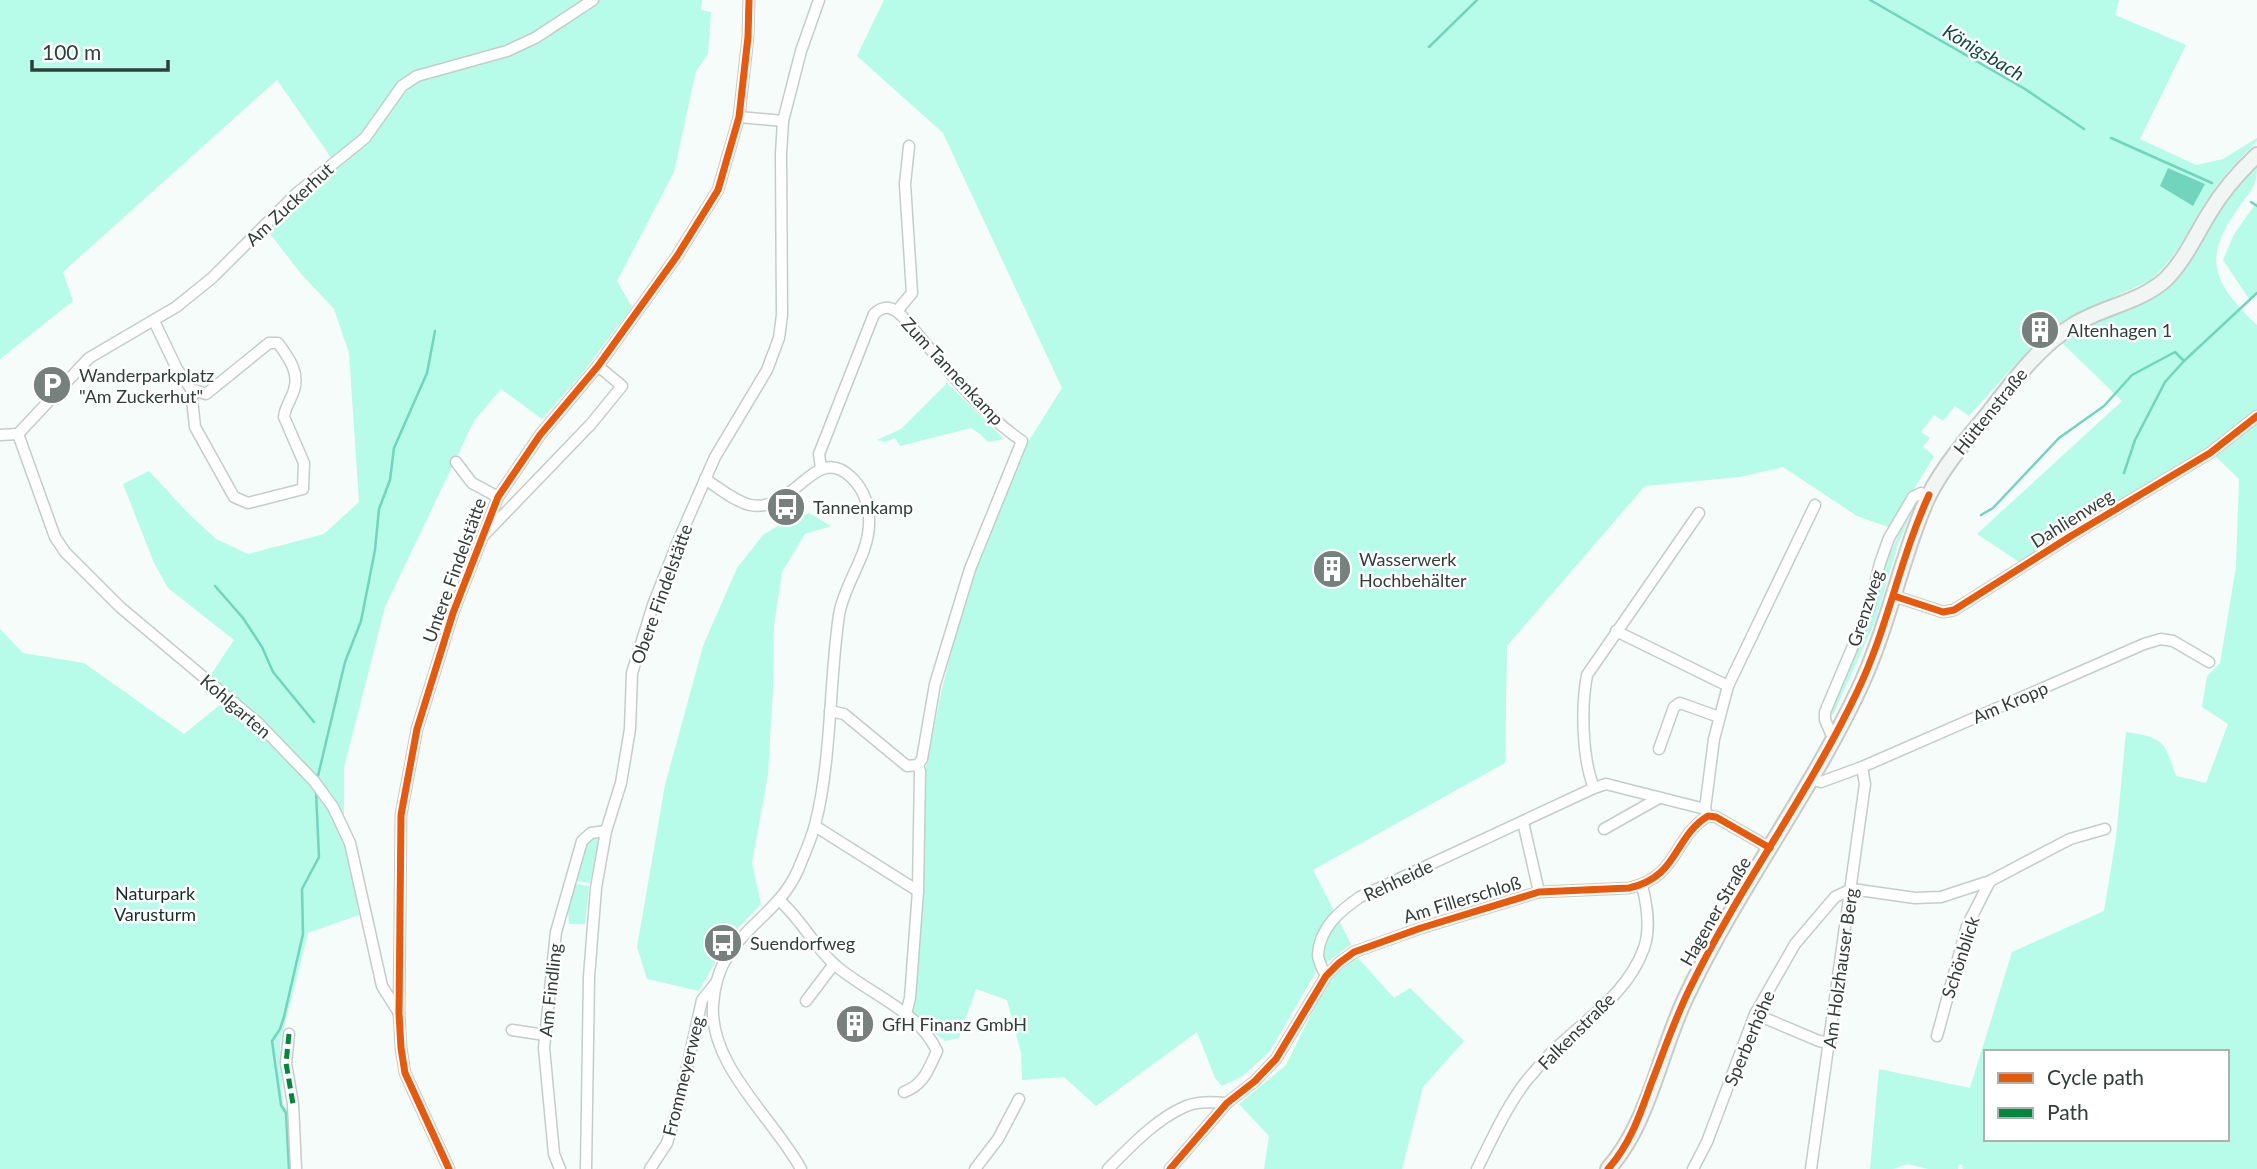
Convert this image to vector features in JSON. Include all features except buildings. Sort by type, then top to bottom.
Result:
[{"type":"main road","name":"Hüttenstraße","points":[[1894,596],[1917,523],[1929,495],[1963,444],[2029,363],[2047,344],[2082,320],[2145,293],[2167,277],[2185,255],[2221,195],[2257,155]]},
{"type":"main road","name":"Hagener Straße","points":[[1608,1169],[1629,1141],[1672,1030],[1696,977],[1833,738],[1870,664],[1894,596]]},
{"type":"street","name":"Am Zuckerhut","points":[[18,434],[69,376],[89,358],[154,321],[198,290],[297,193],[365,138],[402,86],[417,76],[507,51],[535,38],[593,0]]},
{"type":"street","name":"Untere Findelstätte","points":[[449,1169],[405,1073],[401,1048],[401,815],[417,729],[453,614],[498,497],[540,435],[598,366],[677,256],[718,190],[738,117],[748,37],[749,0]]},
{"type":"street","name":"Obere Findelstätte","points":[[586,1169],[589,977],[596,888],[606,831],[623,770],[630,729],[632,673],[661,583],[705,479],[715,457],[767,370],[779,338],[782,315],[783,121],[801,51],[819,0]]},
{"type":"street","points":[[738,117],[783,121]]},
{"type":"street","points":[[897,311],[912,293],[905,184],[909,146]]},
{"type":"street","name":"Zum Tannenkamp","points":[[821,468],[819,454],[874,313],[881,308],[890,307],[897,311],[967,390],[1022,441],[970,569],[937,677],[922,758],[918,765],[918,891],[910,998],[906,1014]]},
{"type":"street","points":[[154,321],[177,369],[191,389],[194,427],[234,497],[248,503],[303,489],[304,463],[284,417],[295,388],[295,375],[290,361],[278,343],[269,343],[206,394],[191,389]]},
{"type":"street","name":"Untere Findelstätte","points":[[480,539],[591,424],[622,386],[598,366]]},
{"type":"street","name":"Dahlienweg","points":[[1894,596],[1943,612],[1954,610],[2210,453],[2257,416]]},
{"type":"street","points":[[0,435],[18,434]]},
{"type":"street","name":"Kohlgarten","points":[[18,434],[55,537],[65,552],[120,607],[257,722],[314,781],[333,807],[350,843],[382,986],[399,1013]]},
{"type":"street","name":"Untere Findelstätte","points":[[456,462],[472,483],[498,497]]},
{"type":"street","points":[[705,479],[737,500],[751,505],[768,505],[783,500],[821,468],[830,466],[853,478],[869,509],[869,527],[864,547],[840,613],[815,826],[797,873],[779,900],[737,940],[721,967],[715,984],[712,1007],[715,1037],[728,1066],[788,1144],[801,1169]]},
{"type":"street","name":"Grenzweg","points":[[1833,738],[1825,720],[1825,712],[1869,608],[1889,538],[1913,497],[1929,495]]},
{"type":"street","points":[[1642,885],[1670,864],[1707,812],[1718,716],[1728,686],[1815,505]]},
{"type":"street","points":[[1594,788],[1586,760],[1584,690],[1587,675],[1699,513]]},
{"type":"street","points":[[1616,631],[1728,686]]},
{"type":"street","name":"Am Kropp","points":[[1810,779],[1821,782],[1862,766],[2161,639],[2173,640],[2209,663]]},
{"type":"street","points":[[1659,749],[1674,707],[1680,703],[1718,716]]},
{"type":"street","points":[[830,711],[844,714],[907,766],[918,765]]},
{"type":"street","name":"Am Holzhauser Berg","points":[[1812,1164],[1852,888],[1865,784],[1862,766]]},
{"type":"street","name":"Rehheide","points":[[1326,976],[1318,956],[1325,933],[1344,908],[1360,897],[1594,788],[1606,784],[1707,812]]},
{"type":"street","points":[[1604,829],[1659,797]]},
{"type":"street","points":[[1707,812],[1770,848]]},
{"type":"street","points":[[1523,822],[1539,892]]},
{"type":"street","points":[[815,826],[918,891]]},
{"type":"street","name":"Schönblick","points":[[1852,888],[1915,898],[1941,897],[1990,881],[2070,839],[2105,829]]},
{"type":"street","name":"Am Findling","points":[[560,1169],[554,1154],[544,1048],[556,932],[582,841],[591,833],[606,831]]},
{"type":"street","name":"Schönblick","points":[[1937,1036],[1967,926],[1990,881]]},
{"type":"street","name":"Am Fillerschloß","points":[[1171,1169],[1227,1103],[1255,1082],[1276,1059],[1326,976],[1354,952],[1539,892],[1629,888],[1642,885]]},
{"type":"street","name":"Falkenstraße","points":[[1477,1169],[1500,1121],[1525,1083],[1551,1052],[1608,1001],[1629,976],[1644,948],[1648,925],[1647,904],[1642,885]]},
{"type":"street","name":"Sperberhöhe","points":[[1693,1169],[1707,1142],[1755,1014],[1795,944],[1835,897],[1852,888]]},
{"type":"street","points":[[779,900],[790,909],[835,964],[906,1014],[933,1041],[937,1051],[924,1079],[915,1088],[904,1092]]},
{"type":"street","points":[[806,1001],[835,964]]},
{"type":"street","name":"Frommeyerweg","points":[[650,1169],[667,1143],[680,1099],[702,1000],[715,984]]},
{"type":"street","points":[[1755,1014],[1819,1041],[1830,1043]]},
{"type":"street","points":[[512,1030],[545,1035]]},
{"type":"street","points":[[289,1034],[286,1063],[293,1104],[296,1169]]},
{"type":"street","points":[[975,1169],[998,1139],[1019,1099]]},
{"type":"street","points":[[1108,1169],[1162,1120],[1185,1106],[1209,1102],[1227,1103]]},
{"type":"street","points":[[1812,1164],[1821,1169]]},
{"type":"green space","name":"Naturpark Varusturm","points":[[0,0],[702,0],[701,10],[711,12],[708,54],[696,71],[674,172],[617,281],[632,307],[581,375],[542,419],[501,389],[474,421],[385,607],[344,768],[344,824],[359,915],[308,933],[280,1043],[283,1106],[292,1111],[293,1169],[0,1169],[0,629],[23,653],[84,663],[184,734],[227,699],[208,679],[234,640],[168,588],[154,563],[123,484],[149,471],[216,539],[248,554],[324,534],[359,502],[349,353],[334,309],[302,275],[267,230],[304,192],[337,166],[277,80],[63,272],[73,301],[0,359]]},
{"type":"green space","points":[[884,0],[2119,0],[2115,15],[2186,45],[2140,139],[2196,165],[2223,159],[2257,138],[2257,141],[2218,184],[2177,250],[2149,281],[2068,318],[2021,358],[1969,416],[1955,406],[1943,421],[1934,415],[1921,432],[1930,438],[1923,447],[1934,456],[1891,528],[1857,516],[1783,467],[1740,477],[1645,486],[1507,646],[1505,763],[1313,870],[1351,944],[1317,970],[1270,1051],[1243,1076],[1222,1086],[1215,1078],[1197,1032],[1096,1106],[1064,1077],[1022,1080],[1021,1053],[1007,1000],[976,989],[959,1038],[945,1041],[925,1026],[912,1010],[923,895],[925,772],[941,693],[960,616],[987,536],[1023,450],[1062,388],[943,133],[857,56]]},
{"type":"green space","points":[[2257,164],[2253,187],[2227,226],[2216,256],[2222,283],[2230,296],[2257,325],[2257,411],[2214,447],[2019,562],[1977,534],[2122,401],[2060,341],[2149,298],[2236,186]]},
{"type":"green space","points":[[2257,202],[2257,293],[2249,299],[2223,260],[2234,234]]},
{"type":"green space","points":[[947,383],[1004,439],[988,442],[971,428],[900,446],[895,438],[885,442],[877,440],[901,429]]},
{"type":"green space","points":[[2257,422],[2257,1169],[1963,1169],[1959,1164],[1958,1169],[1928,1169],[1908,1164],[1893,1169],[1870,1169],[1879,1069],[1970,1088],[2012,952],[2104,911],[2116,838],[2126,732],[2148,736],[2160,743],[2165,748],[2176,776],[2206,783],[2228,724],[2202,707],[2207,676],[2220,663],[2236,567],[2239,479],[2214,455]]},
{"type":"green space","points":[[1914,506],[1897,547],[1876,619],[1833,715],[1830,713],[1871,618],[1885,564]]},
{"type":"green space","points":[[809,513],[831,526],[805,534],[782,572],[774,626],[768,774],[752,863],[761,904],[729,938],[699,991],[647,979],[637,947],[665,785],[703,646],[737,568],[763,535],[784,522]]},
{"type":"green space","points":[[597,839],[598,842],[590,883],[576,881],[586,841]]},
{"type":"green space","points":[[575,884],[589,886],[585,924],[569,924],[568,906]]},
{"type":"green space","points":[[1357,957],[1394,998],[1410,988],[1464,1041],[1423,1087],[1402,1169],[1264,1169],[1269,1136],[1239,1104],[1286,1065],[1327,982]]},
{"type":"shaded area","points":[[2168,168],[2205,184],[2193,206],[2160,186]]},
{"type":"waterway","points":[[1429,47],[1477,0]]},
{"type":"waterway","name":"Königsbach","points":[[1870,0],[2025,89],[2084,129]]},
{"type":"waterway","name":"Königsbach","points":[[2111,138],[2212,183]]},
{"type":"waterway","name":"Königsbach","points":[[2251,202],[2257,206]]},
{"type":"waterway","points":[[2124,473],[2135,440],[2165,382],[2257,293]]},
{"type":"waterway","points":[[318,776],[345,662],[361,621],[375,550],[379,509],[390,480],[394,448],[427,373],[435,331]]},
{"type":"waterway","points":[[1981,515],[1993,508],[2059,438],[2104,406],[2132,375],[2175,352],[2184,361]]},
{"type":"waterway","points":[[215,586],[243,618],[262,647],[273,672],[314,722]]},
{"type":"waterway","points":[[289,1169],[286,1113],[281,1105],[272,1041],[284,1017],[303,934],[302,889],[319,857],[316,792]]},
{"type":"marked path","points":[[289,1034],[286,1063],[293,1104]]},
{"type":"cycle path","points":[[449,1169],[405,1073],[401,1048],[401,815],[417,729],[453,613],[498,497],[540,435],[598,366],[677,256],[718,190],[739,117],[748,37],[749,0]]},
{"type":"cycle path","points":[[1894,596],[1943,612],[1954,610],[2210,453],[2257,416]]},
{"type":"cycle path","points":[[1608,1169],[1634,1129],[1691,986],[1731,911],[1819,765],[1858,690],[1878,642],[1910,543],[1929,495]]},
{"type":"cycle path","points":[[1170,1169],[1227,1103],[1255,1081],[1276,1059],[1326,976],[1354,952],[1421,928],[1539,892],[1629,888],[1645,883],[1667,866],[1688,835],[1708,816],[1716,817],[1770,848]]},
{"type":"place","name":"Altenhagen 1","points":[[2040,330]]},
{"type":"place","name":"Wanderparkplatz \"Am Zuckerhut\"","points":[[52,385]]},
{"type":"place","name":"Tannenkamp","points":[[786,507]]},
{"type":"place","name":"Wasserwerk Hochbehälter","points":[[1332,569]]},
{"type":"place","name":"Suendorfweg","points":[[723,943]]},
{"type":"place","name":"GfH Finanz GmbH","points":[[855,1024]]}]
